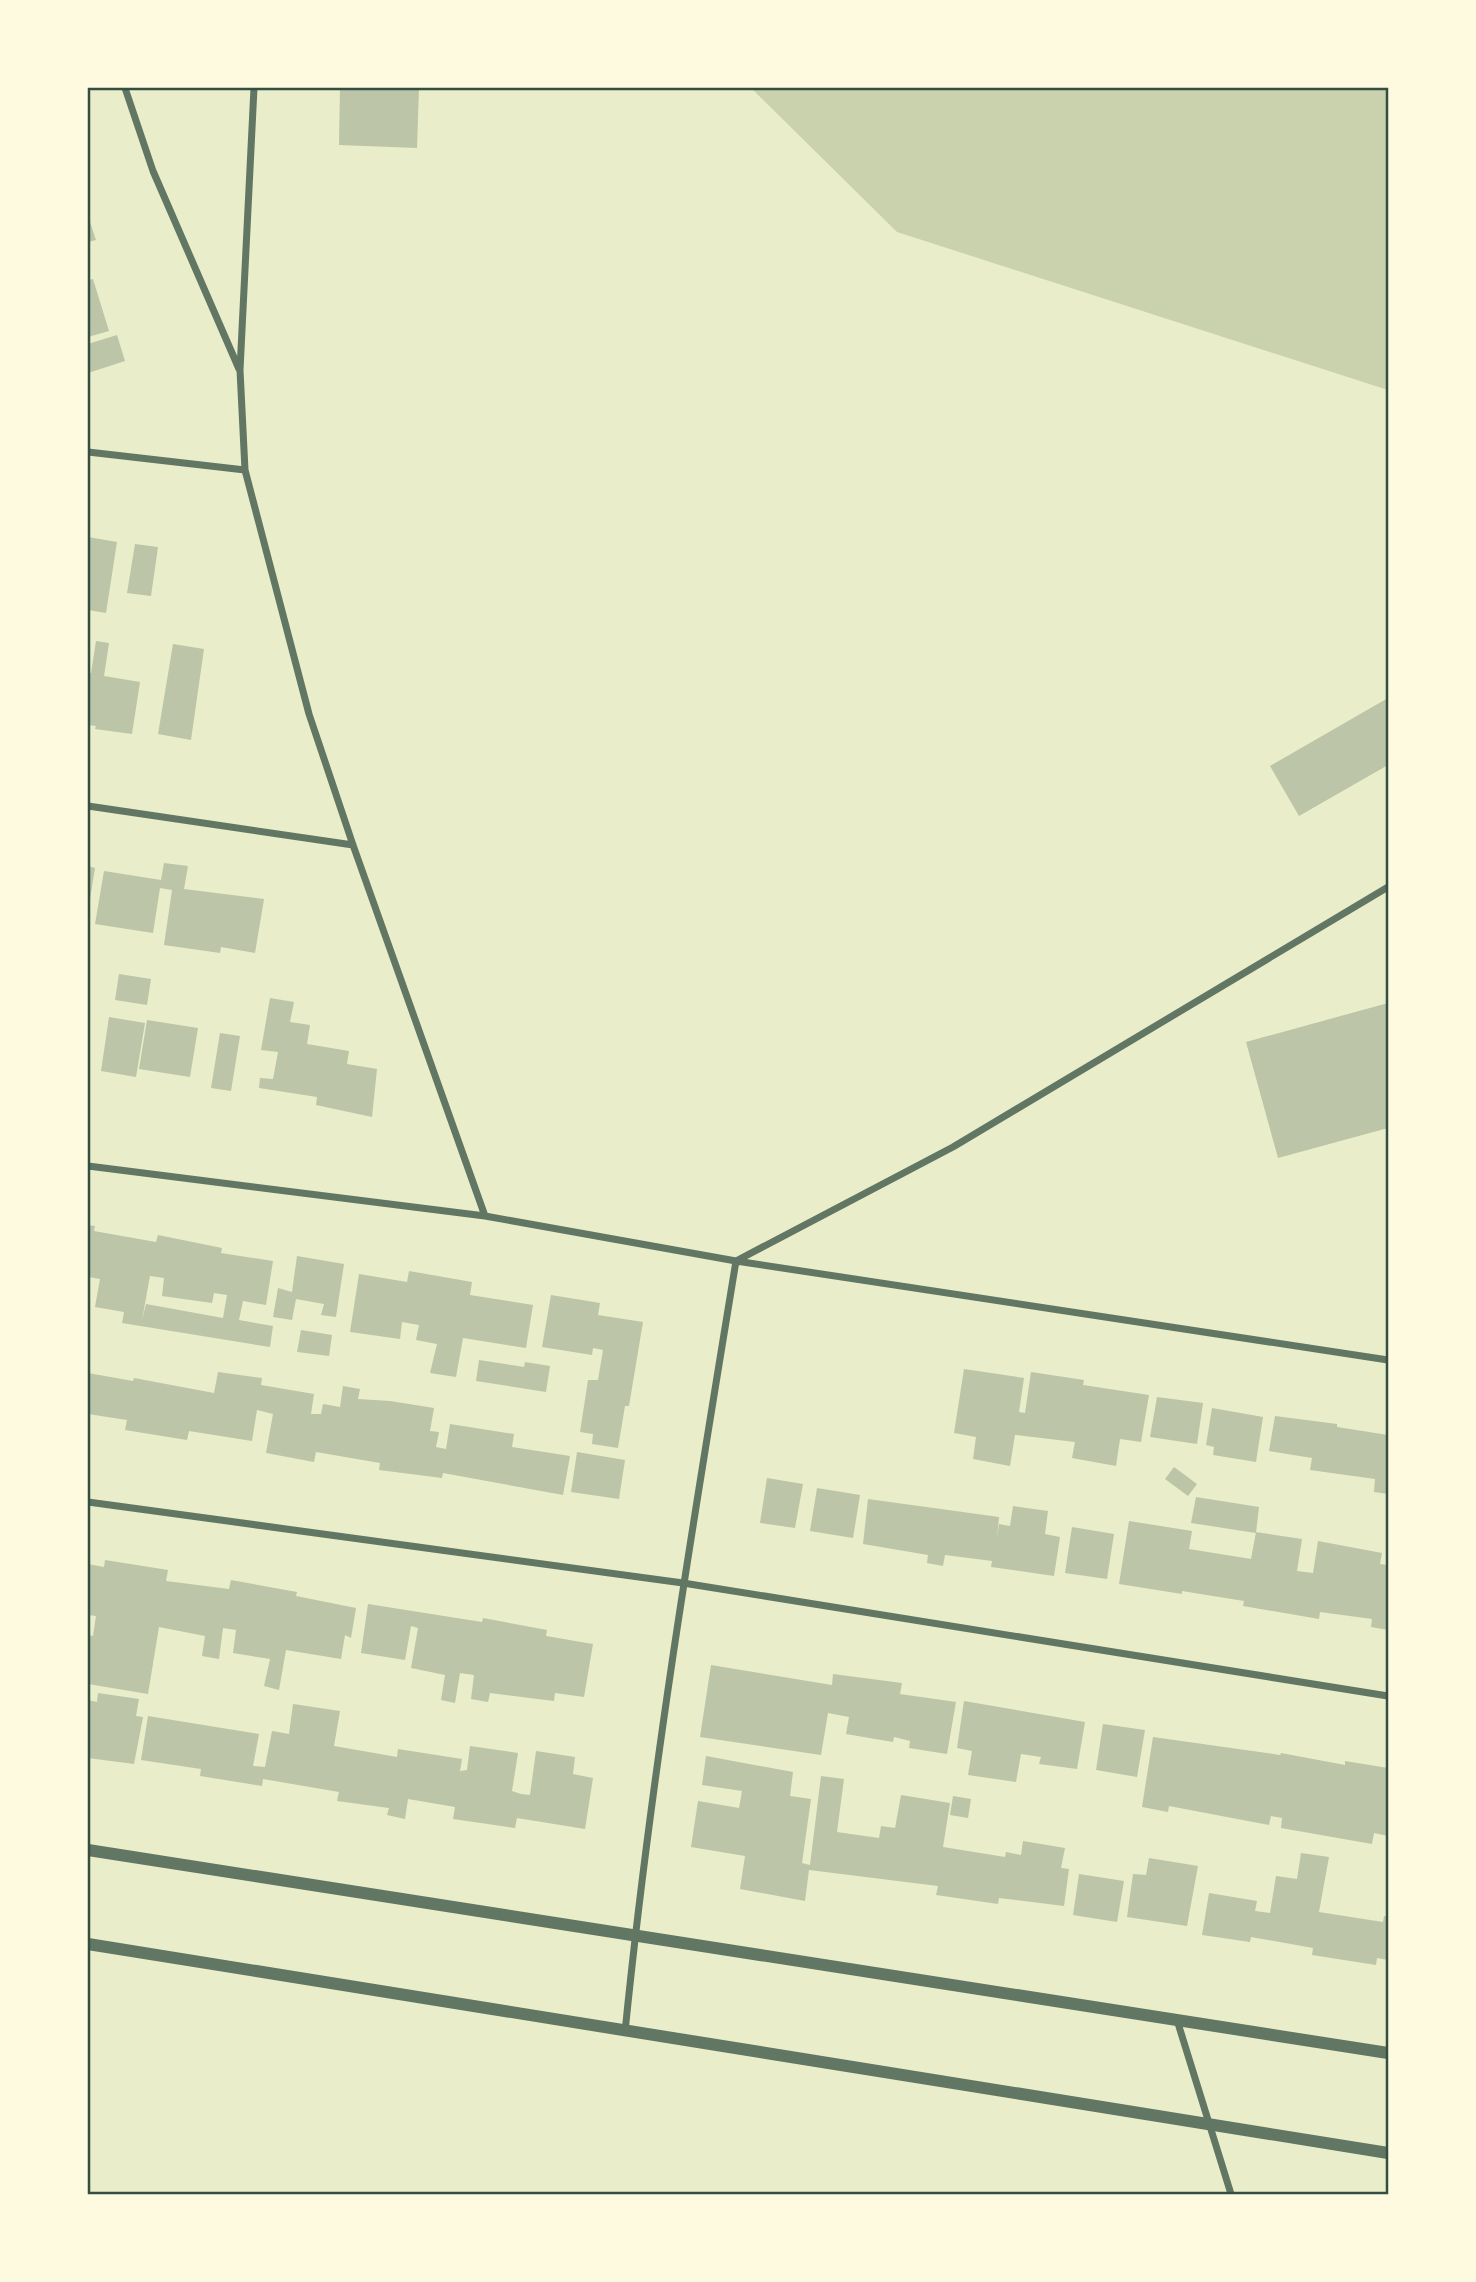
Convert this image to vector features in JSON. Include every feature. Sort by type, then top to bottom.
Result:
[{"type":"street","points":[[125,88],[153,171],[240,370]]},
{"type":"street","points":[[254,88],[240,370],[245,470],[309,714],[485,1216]]},
{"type":"street","points":[[88,452],[245,470]]},
{"type":"street","points":[[88,806],[353,845]]},
{"type":"street","points":[[736,1261],[953,1147],[1388,887]]},
{"type":"street","points":[[88,1166],[485,1216],[736,1261],[1388,1360]]},
{"type":"street","points":[[625,2032],[634,1935],[683,1583],[736,1261]]},
{"type":"street","points":[[88,1502],[683,1583],[1388,1696]]},
{"type":"street","points":[[88,1850],[1388,2053]]},
{"type":"street","points":[[88,1944],[1388,2153]]},
{"type":"street","points":[[1177,2020],[1231,2194]]},
{"type":"green space","points":[[751,88],[1388,88],[1388,390],[897,232]]},
{"type":"building","points":[[340,88],[419,88],[417,148],[339,145]]},
{"type":"building","points":[[88,216],[96,240],[88,242]]},
{"type":"building","points":[[93,279],[109,331],[88,337],[88,280]]},
{"type":"building","points":[[117,335],[125,361],[88,373],[88,344]]},
{"type":"building","points":[[88,537],[117,542],[106,613],[88,610]]},
{"type":"building","points":[[135,544],[158,547],[151,596],[127,593]]},
{"type":"building","points":[[96,641],[109,643],[104,676],[140,682],[132,734],[95,729],[96,726],[88,725],[88,672],[91,673]]},
{"type":"building","points":[[173,644],[204,649],[191,740],[158,734]]},
{"type":"building","points":[[1388,698],[1388,765],[1299,816],[1270,766]]},
{"type":"building","points":[[164,863],[188,866],[184,889],[264,899],[255,953],[221,947],[220,953],[164,945],[172,890],[160,888],[153,933],[95,924],[104,871],[161,880]]},
{"type":"building","points":[[88,866],[95,868],[89,905],[88,904]]},
{"type":"building","points":[[119,974],[151,979],[147,1005],[115,1000]]},
{"type":"building","points":[[270,998],[294,1002],[290,1022],[310,1025],[307,1044],[349,1051],[347,1064],[377,1069],[372,1117],[316,1105],[317,1097],[259,1088],[260,1078],[273,1079],[278,1052],[261,1050]]},
{"type":"building","points":[[1388,1003],[1388,1128],[1278,1158],[1246,1042]]},
{"type":"building","points":[[109,1017],[145,1023],[136,1077],[101,1071]]},
{"type":"building","points":[[147,1020],[198,1028],[190,1077],[139,1069]]},
{"type":"building","points":[[220,1033],[240,1036],[231,1091],[211,1088]]},
{"type":"building","points":[[88,1225],[95,1226],[94,1231],[156,1242],[158,1235],[222,1248],[221,1253],[273,1261],[266,1305],[243,1301],[239,1320],[273,1326],[270,1347],[122,1323],[124,1312],[95,1307],[100,1279],[88,1277]],"holes":[[[150,1276],[164,1278],[162,1296],[212,1303],[214,1293],[227,1295],[223,1318],[146,1304],[142,1320]]]},
{"type":"building","points":[[297,1256],[344,1264],[336,1317],[321,1315],[324,1304],[296,1299],[292,1320],[273,1317],[278,1288],[292,1292]]},
{"type":"building","points":[[409,1271],[472,1282],[470,1295],[533,1305],[526,1348],[463,1338],[456,1377],[430,1373],[437,1344],[416,1340],[419,1325],[402,1322],[400,1339],[350,1332],[359,1274],[407,1282]]},
{"type":"building","points":[[551,1295],[600,1303],[598,1315],[643,1322],[629,1406],[625,1406],[618,1448],[592,1444],[593,1434],[580,1432],[588,1380],[598,1380],[603,1350],[593,1348],[592,1355],[542,1347]]},
{"type":"building","points":[[301,1330],[332,1335],[329,1356],[297,1352]]},
{"type":"building","points":[[479,1360],[524,1367],[525,1362],[550,1366],[546,1392],[476,1381]]},
{"type":"building","points":[[964,1369],[1024,1378],[1019,1412],[1025,1413],[1031,1372],[1084,1380],[1083,1385],[1149,1395],[1141,1442],[1120,1439],[1116,1466],[1072,1458],[1075,1442],[1015,1435],[1010,1466],[973,1459],[976,1437],[954,1433]]},
{"type":"building","points":[[218,1372],[262,1378],[261,1385],[314,1394],[311,1414],[321,1414],[323,1404],[340,1407],[343,1386],[360,1389],[358,1399],[434,1408],[430,1431],[439,1432],[436,1447],[446,1449],[450,1424],[514,1434],[512,1447],[570,1456],[563,1495],[443,1473],[442,1478],[379,1470],[380,1463],[316,1452],[314,1462],[266,1453],[273,1414],[257,1410],[252,1441],[189,1431],[187,1440],[125,1430],[127,1420],[88,1414],[88,1373],[133,1381],[134,1378],[214,1393]]},
{"type":"building","points":[[1157,1397],[1203,1403],[1197,1444],[1150,1437]]},
{"type":"building","points":[[1212,1408],[1263,1417],[1256,1462],[1213,1455],[1214,1447],[1206,1445]]},
{"type":"building","points":[[1275,1416],[1337,1424],[1337,1427],[1388,1435],[1388,1494],[1374,1492],[1375,1479],[1310,1470],[1312,1458],[1269,1451]]},
{"type":"building","points":[[577,1452],[625,1460],[619,1499],[571,1492]]},
{"type":"building","points":[[1174,1467],[1197,1484],[1188,1496],[1165,1479]]},
{"type":"building","points":[[767,1478],[803,1484],[795,1528],[760,1523]]},
{"type":"building","points":[[817,1488],[860,1495],[853,1538],[810,1531]]},
{"type":"building","points":[[1196,1497],[1259,1507],[1256,1533],[1191,1523]]},
{"type":"building","points":[[868,1499],[999,1517],[997,1539],[999,1524],[1010,1526],[1013,1506],[1048,1511],[1045,1534],[1060,1537],[1054,1576],[991,1567],[992,1561],[945,1555],[943,1566],[927,1563],[928,1555],[863,1544]]},
{"type":"building","points":[[1129,1521],[1192,1531],[1189,1549],[1251,1559],[1256,1532],[1302,1539],[1297,1571],[1313,1573],[1318,1541],[1382,1553],[1380,1564],[1388,1565],[1388,1630],[1371,1627],[1372,1619],[1320,1612],[1319,1619],[1243,1606],[1244,1601],[1119,1584]]},
{"type":"building","points":[[1072,1527],[1114,1534],[1107,1579],[1065,1573]]},
{"type":"building","points":[[105,1560],[168,1570],[166,1581],[229,1589],[231,1580],[297,1592],[296,1596],[356,1608],[351,1638],[345,1635],[341,1659],[286,1650],[279,1690],[264,1686],[270,1659],[233,1653],[236,1630],[223,1628],[219,1659],[202,1656],[205,1636],[159,1627],[148,1694],[88,1684],[88,1635],[93,1636],[96,1616],[88,1615],[88,1564],[104,1567]]},
{"type":"building","points":[[368,1604],[482,1622],[483,1618],[547,1630],[546,1636],[593,1644],[584,1697],[555,1693],[554,1701],[490,1693],[488,1702],[471,1699],[474,1675],[460,1673],[455,1703],[441,1700],[445,1675],[411,1668],[418,1628],[411,1626],[405,1660],[361,1653]]},
{"type":"building","points":[[711,1665],[832,1685],[833,1674],[902,1683],[900,1694],[956,1702],[947,1754],[909,1748],[910,1741],[894,1737],[893,1742],[846,1734],[849,1717],[828,1713],[821,1755],[700,1737]]},
{"type":"building","points":[[98,1693],[139,1699],[136,1716],[143,1717],[134,1764],[88,1758],[88,1700],[97,1702]]},
{"type":"building","points":[[964,1701],[1085,1722],[1077,1769],[1039,1764],[1041,1757],[1021,1754],[1016,1782],[968,1775],[972,1751],[957,1748]]},
{"type":"building","points":[[293,1704],[340,1711],[334,1746],[397,1757],[398,1749],[462,1759],[460,1771],[467,1770],[470,1746],[518,1753],[512,1791],[521,1794],[530,1795],[536,1751],[575,1757],[573,1774],[593,1778],[585,1829],[517,1818],[515,1828],[453,1819],[455,1807],[408,1799],[405,1819],[387,1815],[389,1808],[337,1801],[339,1792],[263,1779],[262,1786],[200,1776],[201,1769],[141,1760],[148,1716],[259,1734],[253,1766],[265,1767],[272,1731],[289,1734]]},
{"type":"building","points":[[1103,1724],[1145,1730],[1137,1777],[1096,1770]]},
{"type":"building","points":[[1153,1737],[1280,1755],[1281,1753],[1345,1765],[1345,1761],[1388,1768],[1388,1836],[1374,1833],[1372,1844],[1281,1828],[1282,1818],[1271,1816],[1269,1825],[1169,1806],[1168,1812],[1142,1807]]},
{"type":"building","points":[[706,1756],[793,1772],[790,1796],[811,1799],[802,1863],[810,1865],[821,1776],[844,1779],[837,1832],[879,1838],[881,1826],[895,1828],[901,1795],[950,1803],[943,1847],[1005,1857],[1006,1852],[1021,1855],[1023,1841],[1065,1848],[1061,1868],[1069,1869],[1064,1906],[999,1898],[998,1904],[936,1895],[938,1886],[809,1870],[805,1901],[740,1889],[745,1856],[691,1847],[698,1801],[739,1808],[742,1791],[702,1785]]},
{"type":"building","points":[[953,1796],[971,1799],[968,1818],[950,1815]]},
{"type":"building","points":[[1301,1853],[1329,1857],[1319,1912],[1383,1922],[1384,1916],[1388,1917],[1388,1960],[1377,1958],[1376,1965],[1312,1955],[1313,1948],[1251,1937],[1250,1942],[1202,1935],[1209,1893],[1257,1901],[1255,1911],[1270,1913],[1276,1876],[1297,1879]]},
{"type":"building","points":[[1149,1858],[1198,1866],[1187,1926],[1127,1917],[1133,1874],[1146,1875]]},
{"type":"building","points":[[1079,1874],[1124,1881],[1117,1922],[1073,1915]]}]
